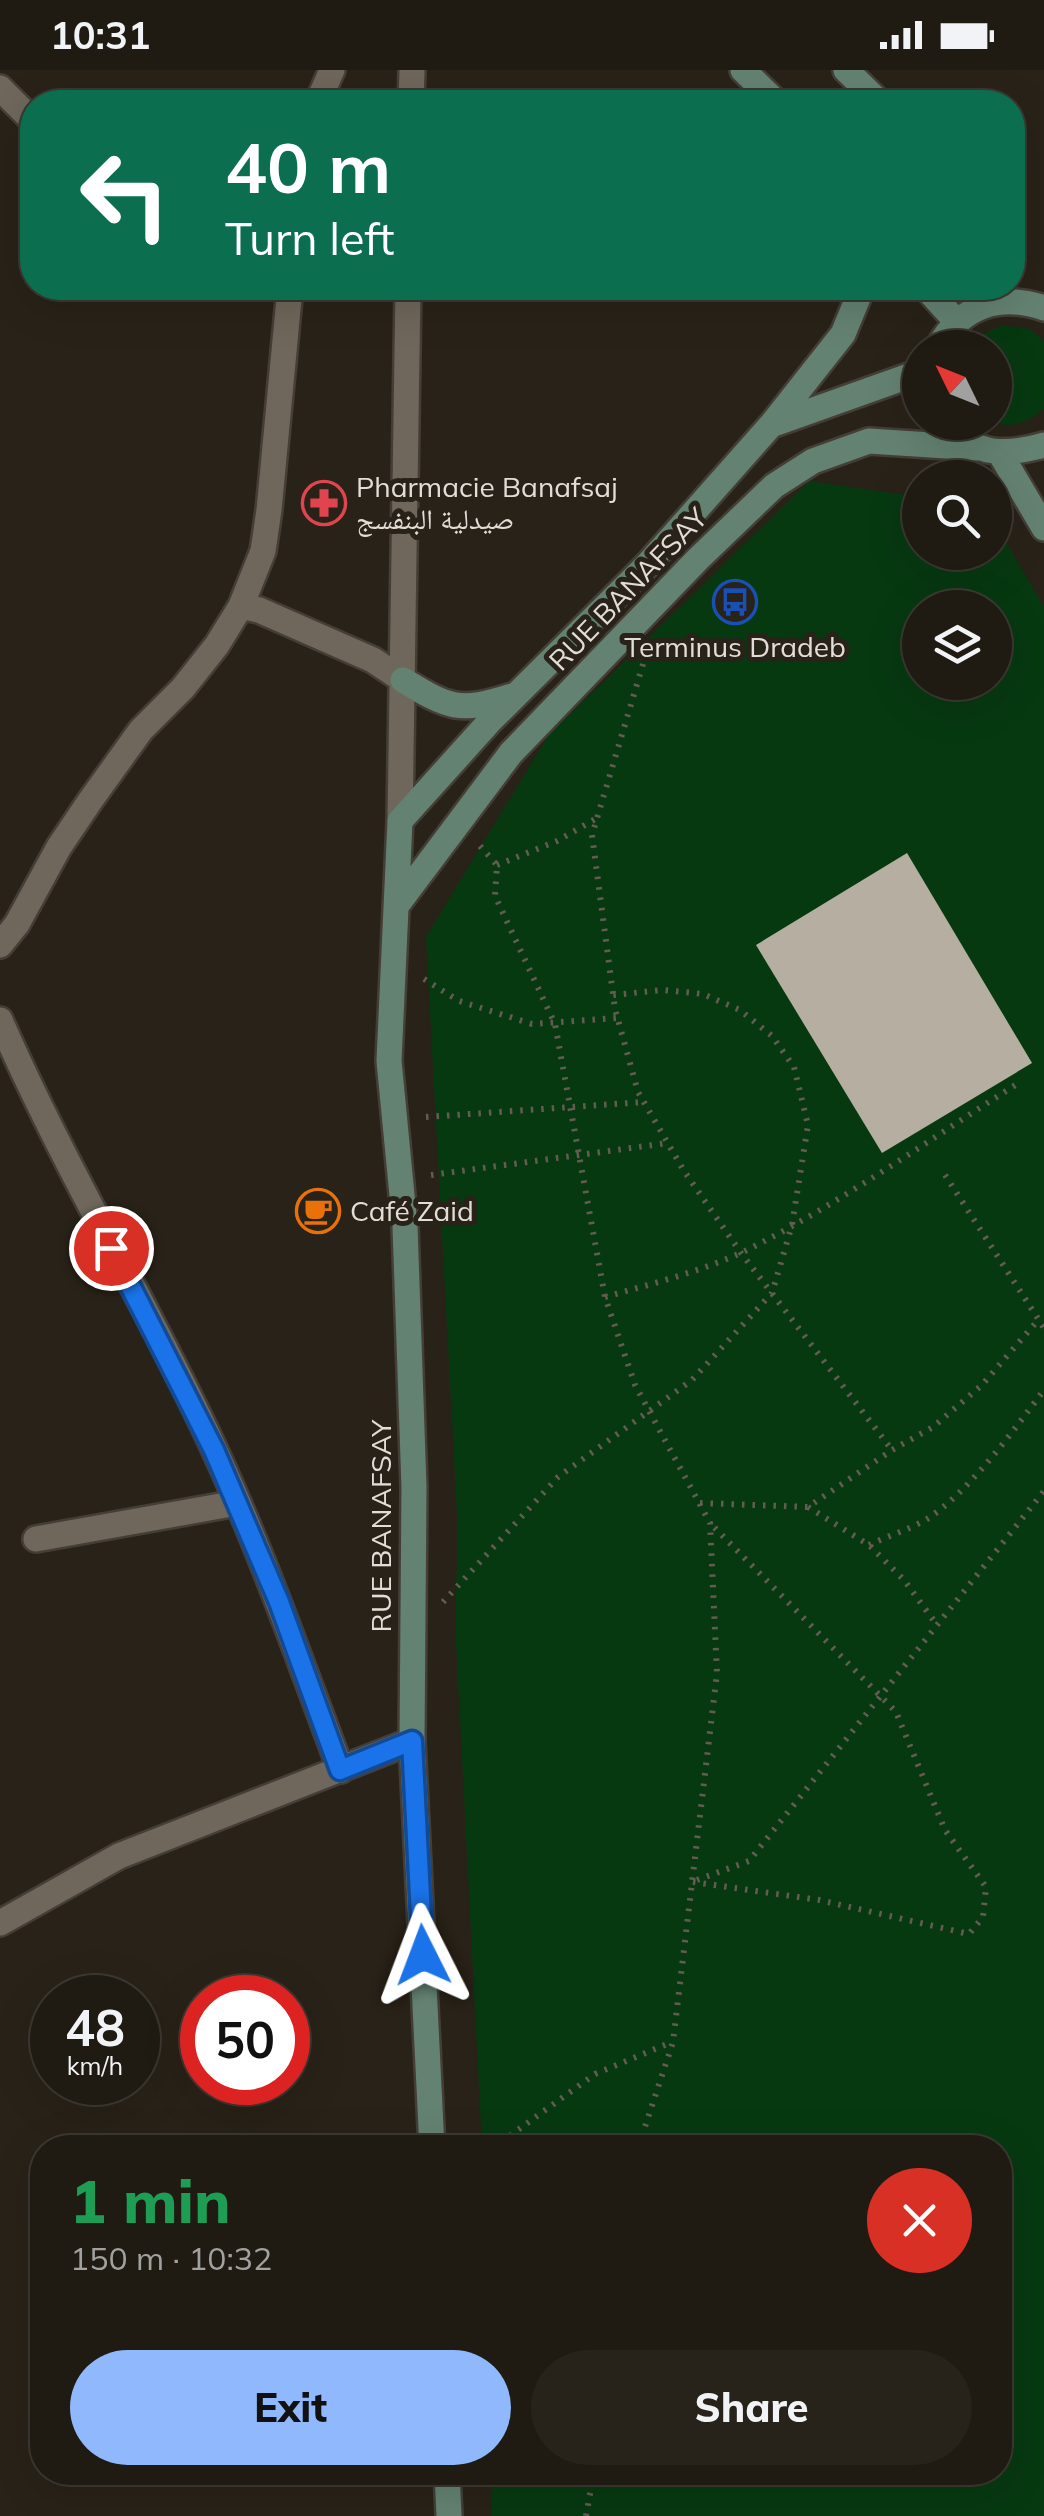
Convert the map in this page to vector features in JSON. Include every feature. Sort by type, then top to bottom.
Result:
[{"type":"main road","points":[[744,70],[764,90]]},
{"type":"main road","points":[[846,70],[866,90]]},
{"type":"main road","points":[[771,425],[843,334],[857,300]]},
{"type":"main road","points":[[937,300],[956,321]]},
{"type":"main road","points":[[950,330],[956,321],[986,304],[1013,300]]},
{"type":"main road","name":"RUE BANAFSAY","points":[[431,2135],[412,1741],[414,1488],[400,1178],[389,1061],[400,821],[516,694],[648,564],[771,425],[902,378]]},
{"type":"main road","points":[[970,440],[989,451],[1044,528]]},
{"type":"main road","name":"RUE BANAFSAY","points":[[396,904],[511,753],[686,571],[774,486],[813,461],[869,442],[989,451],[1044,445]]},
{"type":"main road","points":[[402,680],[460,708],[516,694]]},
{"type":"main road","points":[[448,2485],[449,2516]]},
{"type":"street","points":[[0,88],[20,108]]},
{"type":"street","points":[[0,945],[17,924],[59,847],[90,801],[141,730],[217,645],[241,606],[262,551],[270,510],[289,300]]},
{"type":"street","name":"RUE BANAFSAY","points":[[400,821],[408,300]]},
{"type":"street","points":[[241,606],[373,660],[402,680]]},
{"type":"street","points":[[0,1020],[38,1107],[202,1422],[279,1602],[340,1770]]},
{"type":"street","points":[[36,1540],[237,1504]]},
{"type":"street","points":[[0,1923],[119,1856],[412,1741]]},
{"type":"path","points":[[644,660],[592,835],[617,1018],[638,1092],[740,1253],[892,1450]]},
{"type":"path","points":[[496,865],[557,841],[598,817]]},
{"type":"path","points":[[458,822],[496,865],[495,896],[554,1024],[573,1109],[605,1298],[635,1386],[710,1523],[896,1712],[946,1830],[986,1888],[983,1918],[968,1934],[819,1900],[692,1882]]},
{"type":"path","points":[[394,959],[459,1001],[532,1024],[617,1018]]},
{"type":"path","points":[[411,1642],[462,1579],[558,1477],[692,1380],[772,1293],[792,1225],[808,1124],[794,1066],[772,1036],[740,1010],[703,994],[663,990],[613,995]]},
{"type":"path","points":[[605,1298],[740,1253],[792,1225],[1017,1084]]},
{"type":"path","points":[[395,1119],[644,1102]]},
{"type":"path","points":[[400,1178],[668,1143]]},
{"type":"path","points":[[944,1175],[1044,1328]]},
{"type":"path","points":[[808,1507],[932,1427],[982,1385],[1039,1319]]},
{"type":"path","points":[[868,1544],[927,1519],[955,1495],[1006,1441],[1044,1390]]},
{"type":"path","points":[[692,1882],[749,1861],[1044,1491]]},
{"type":"path","points":[[700,1503],[808,1507],[868,1544],[904,1580],[937,1625]]},
{"type":"path","points":[[642,2135],[673,2042],[717,1674],[710,1523]]},
{"type":"path","points":[[510,2135],[594,2074],[673,2042]]},
{"type":"path","points":[[586,2516],[592,2485]]},
{"type":"green space","points":[[1002,325],[1030,329],[1044,341],[1044,409],[1015,424],[1012,330],[991,330]]},
{"type":"green space","points":[[809,481],[902,494],[902,570],[1012,570],[1012,552],[1044,607],[1044,2516],[492,2516],[491,2485],[1012,2485],[1012,2135],[481,2135],[455,1621],[458,1532],[426,937],[548,736]]},
{"type":"building","points":[[907,853],[1032,1063],[882,1153],[756,945]]},
{"type":"place","name":"Pharmacie Banafsaj صيدلية البنفسج","points":[[324,503]]},
{"type":"place","name":"Terminus Dradeb","points":[[735,602]]},
{"type":"place","name":"Café Zaid","points":[[318,1211]]},
{"type":"route","points":[[111,1248],[202,1422],[279,1602],[340,1770],[412,1741],[423,1955]]}]
